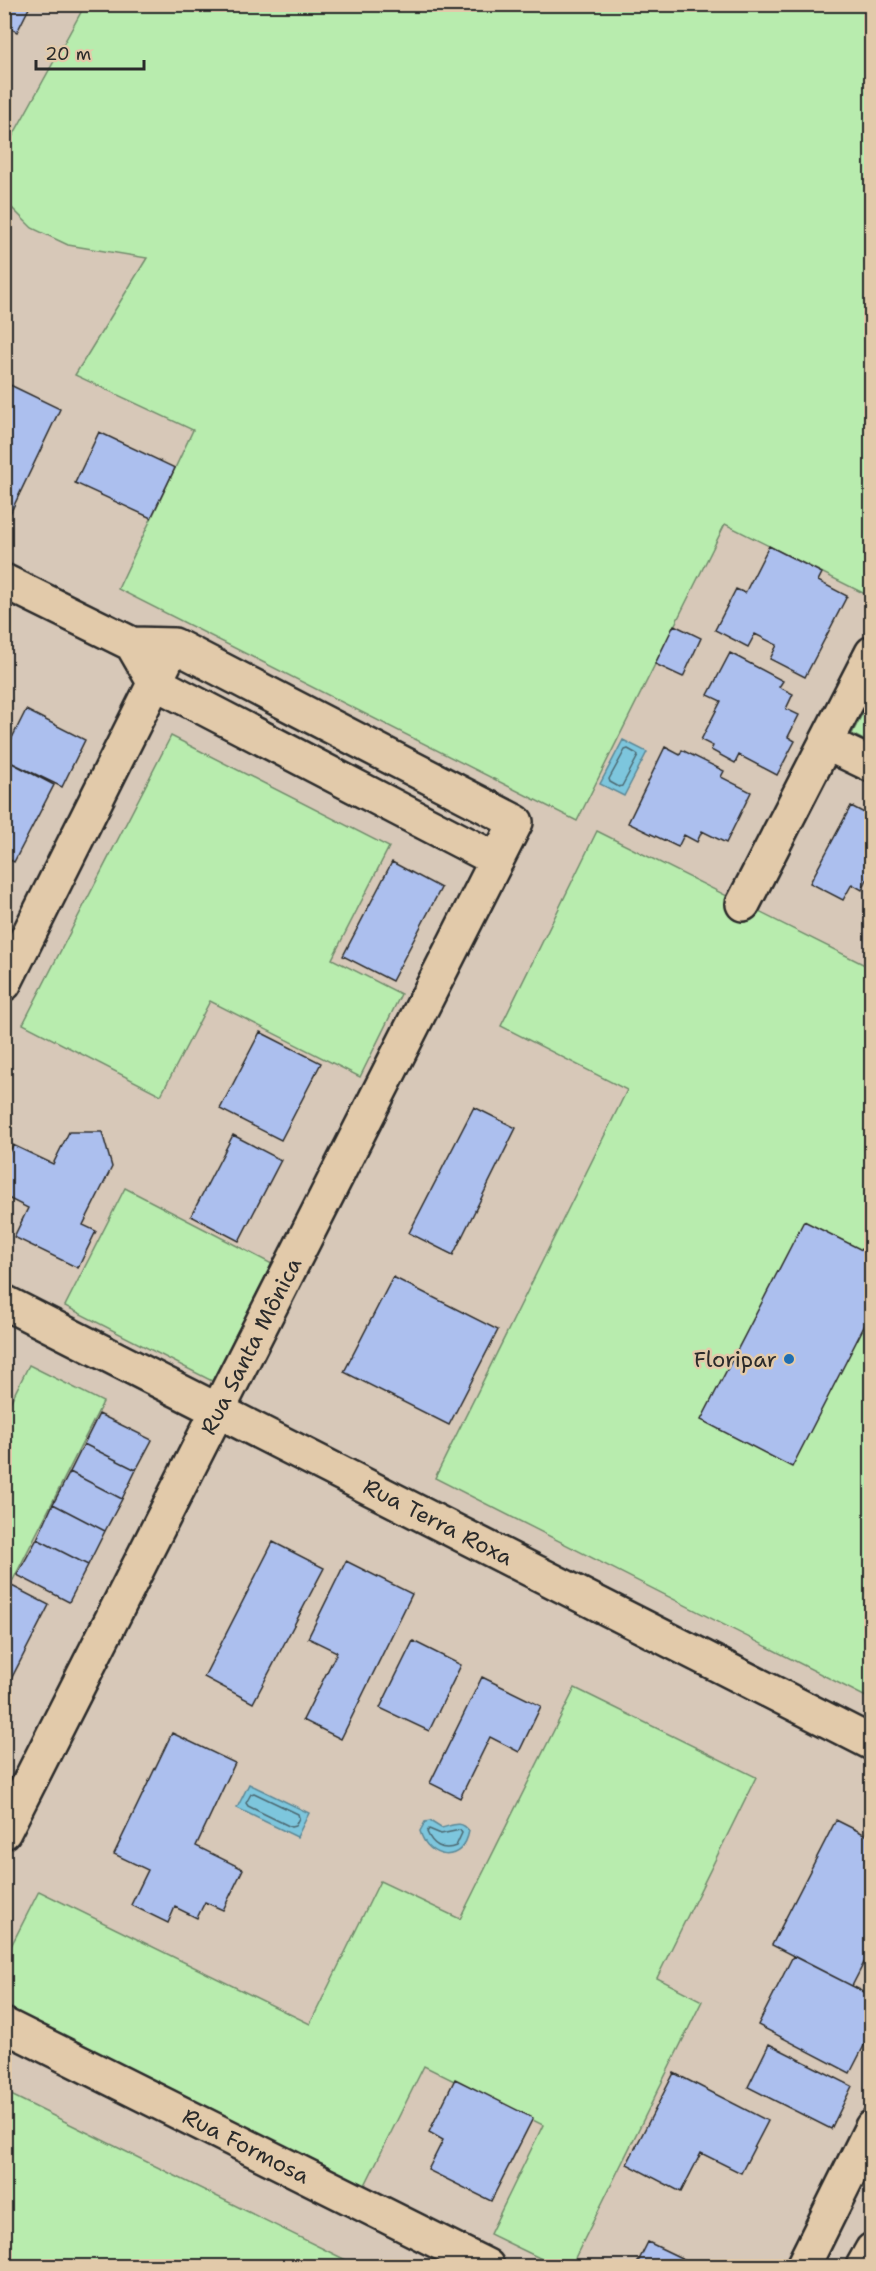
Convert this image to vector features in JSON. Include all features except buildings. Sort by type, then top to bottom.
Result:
[{"type":"street","points":[[4,581],[132,644],[174,645],[4,984]]},
{"type":"street","points":[[132,644],[154,682],[496,860]]},
{"type":"street","name":"Rua Santa Mônica","points":[[4,1832],[516,822],[174,645]]},
{"type":"street","points":[[743,904],[872,652]]},
{"type":"street","points":[[825,743],[872,765]]},
{"type":"street","name":"Rua Terra Roxa","points":[[4,1302],[872,1743]]},
{"type":"street","name":"Rua Formosa","points":[[4,2025],[487,2266]]},
{"type":"street","points":[[803,2266],[872,2127]]},
{"type":"street","points":[[863,2266],[872,2250]]},
{"type":"green space","points":[[85,5],[857,5],[872,12],[871,597],[725,524],[577,821],[118,589],[193,430],[75,375],[147,258],[68,245],[32,228],[9,205],[5,188],[4,152]]},
{"type":"green space","points":[[871,697],[871,744],[852,734]]},
{"type":"green space","points":[[171,736],[389,847],[332,959],[401,994],[360,1077],[210,1001],[161,1095],[23,1024]]},
{"type":"green space","points":[[597,831],[871,968],[872,1686],[866,1697],[435,1478],[627,1090],[501,1026]]},
{"type":"green space","points":[[125,1188],[272,1264],[212,1381],[65,1306]]},
{"type":"green space","points":[[29,1365],[103,1402],[13,1580],[4,1576],[5,1413]]},
{"type":"green space","points":[[575,1688],[756,1777],[657,1978],[702,2001],[571,2266],[556,2266],[490,2234],[543,2125],[424,2066],[365,2185],[5,2007],[4,1960],[39,1891],[310,2024],[380,1881],[460,1919]]},
{"type":"green space","points":[[5,2092],[358,2266],[5,2266]]},
{"type":"water","points":[[623,740],[647,752],[624,796],[600,784]]},
{"type":"water","points":[[249,1784],[309,1813],[297,1837],[237,1808]]},
{"type":"water","points":[[430,1821],[441,1828],[456,1824],[463,1825],[469,1831],[466,1842],[453,1854],[437,1853],[424,1841],[420,1831],[425,1822]]},
{"type":"place","name":"Floripar","points":[[789,1359]]}]
